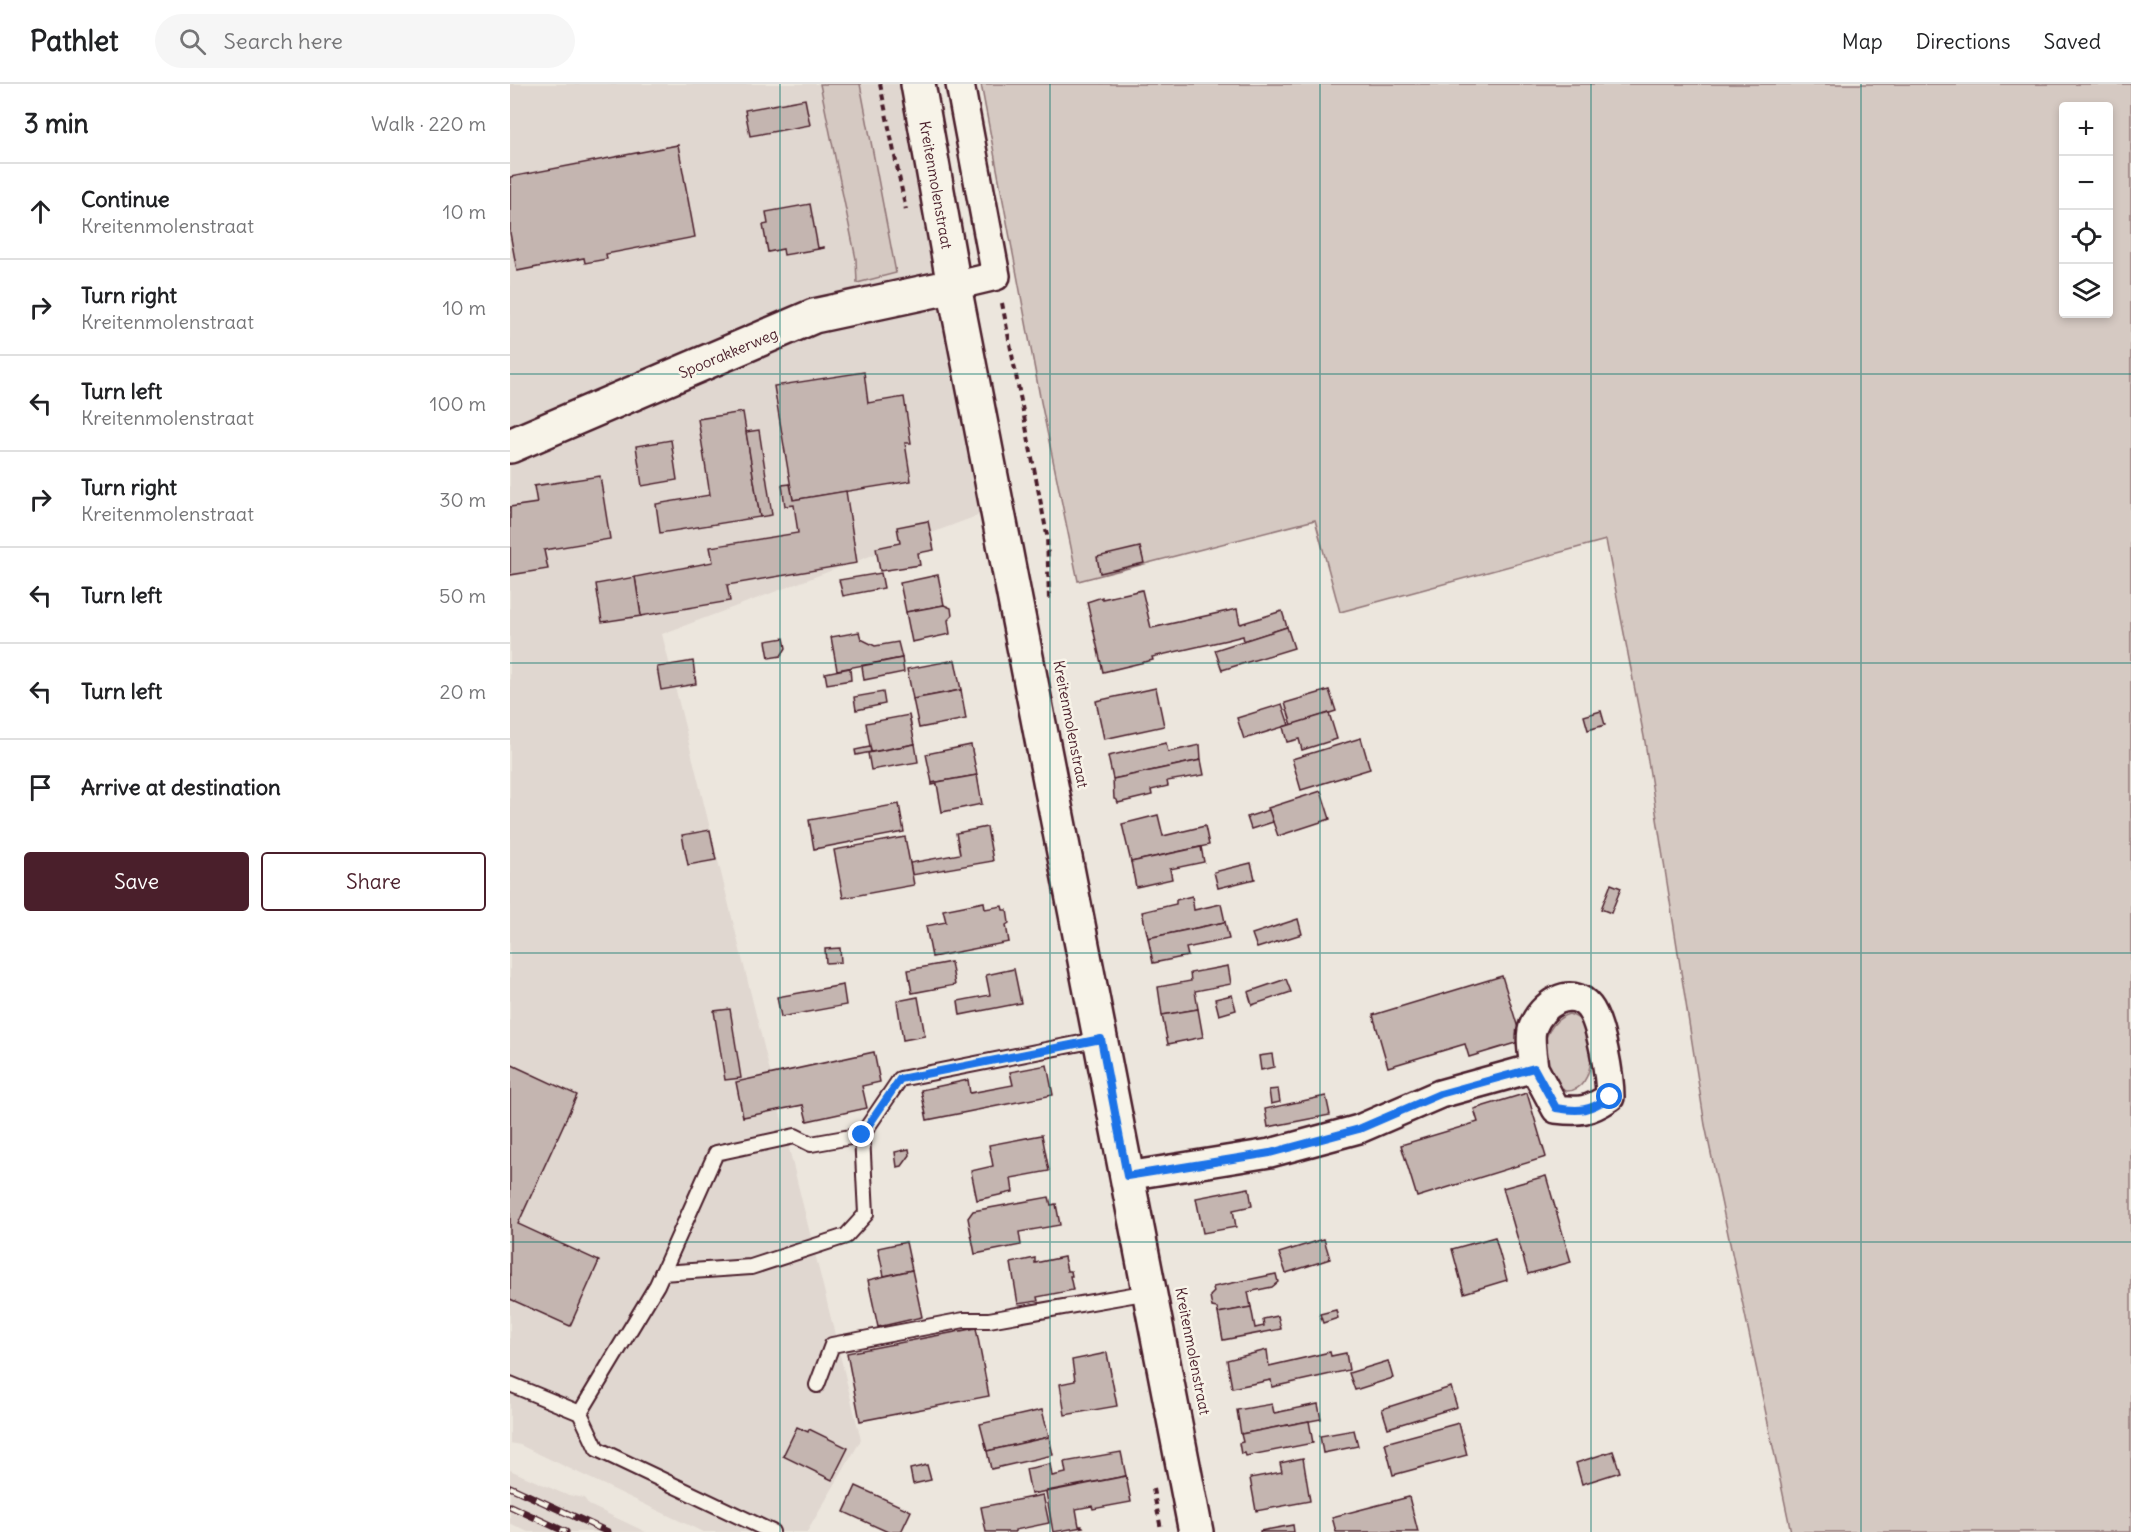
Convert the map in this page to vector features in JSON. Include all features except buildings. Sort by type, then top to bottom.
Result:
[{"type":"street","name":"Kreitenmolenstraat","points":[[918,84],[954,286],[1196,1532]]},
{"type":"street","points":[[954,286],[996,276],[960,84]]},
{"type":"street","name":"Spoorakkerweg","points":[[511,443],[814,316],[954,286]]},
{"type":"street","points":[[1127,1176],[1270,1153],[1359,1129],[1440,1094],[1534,1068]]},
{"type":"lane","points":[[662,1274],[751,1267],[846,1236],[866,1214],[862,1135],[900,1079],[1101,1039]]},
{"type":"lane","points":[[580,1413],[662,1274],[716,1153],[795,1136],[811,1144],[862,1135]]},
{"type":"lane","points":[[817,1385],[832,1345],[964,1320],[989,1320],[1149,1292]]},
{"type":"lane","points":[[510,1384],[580,1413],[597,1449],[772,1532]]},
{"type":"path","points":[[996,276],[1047,535],[1049,603]]},
{"type":"shaded area","points":[[510,84],[903,84],[998,508],[662,634],[861,1440],[807,1532],[703,1532],[520,1445],[510,1443]]},
{"type":"shaded area","points":[[820,84],[860,84],[896,273],[857,283],[856,259]]},
{"type":"shaded area","points":[[981,84],[2131,84],[2131,1532],[1791,1532],[1705,1125],[1645,742],[1606,540],[1340,612],[1315,520],[1078,581],[1041,402]]},
{"type":"shaded area","points":[[1569,1014],[1581,1020],[1589,1033],[1591,1058],[1584,1081],[1577,1088],[1567,1091],[1555,1088],[1543,1060],[1543,1050],[1546,1037],[1553,1025]]},
{"type":"shaded area","points":[[510,1470],[564,1494],[584,1498],[589,1505],[646,1532],[528,1532],[510,1523]]},
{"type":"railway","points":[[510,1487],[608,1532]]},
{"type":"railway","points":[[510,1506],[566,1532]]},
{"type":"route","points":[[862,1135],[900,1079],[1101,1039],[1127,1176],[1270,1153],[1359,1129],[1440,1094],[1534,1068],[1556,1108],[1577,1112],[1598,1105],[1610,1097]]}]
